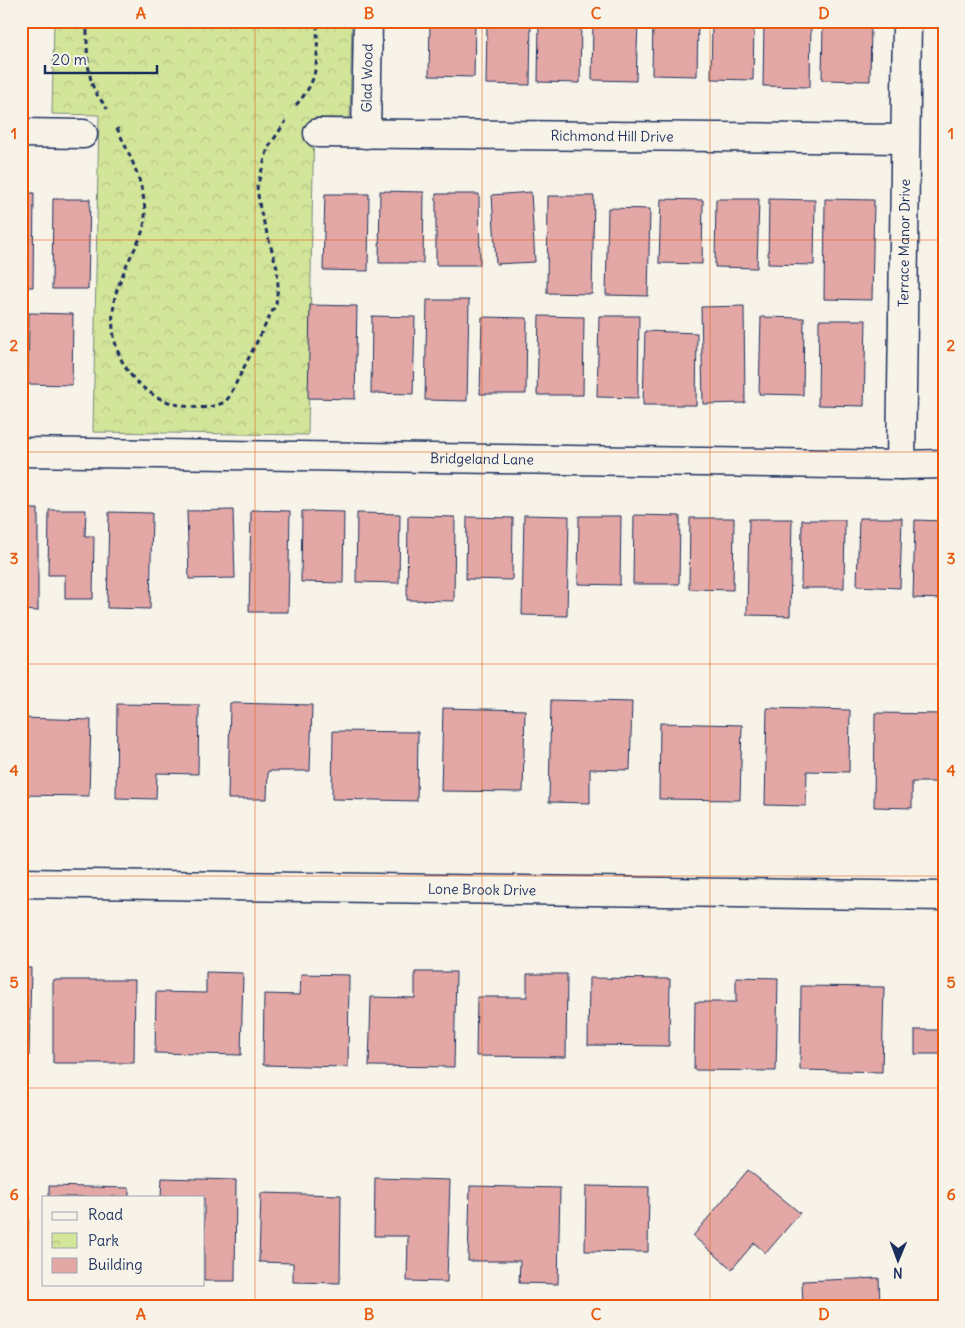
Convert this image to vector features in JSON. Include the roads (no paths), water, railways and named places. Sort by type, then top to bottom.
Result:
[{"type":"street","name":"Glad Wood","points":[[366,134],[368,21]]},
{"type":"street","name":"Terrace Manor Drive","points":[[901,465],[906,21]]},
{"type":"street","points":[[21,133],[83,134]]},
{"type":"street","name":"Richmond Hill Drive","points":[[318,134],[905,139]]},
{"type":"street","name":"Bridgeland Lane","points":[[21,452],[901,465],[944,464]]},
{"type":"street","name":"Lone Brook Drive","points":[[21,883],[944,896]]}]
